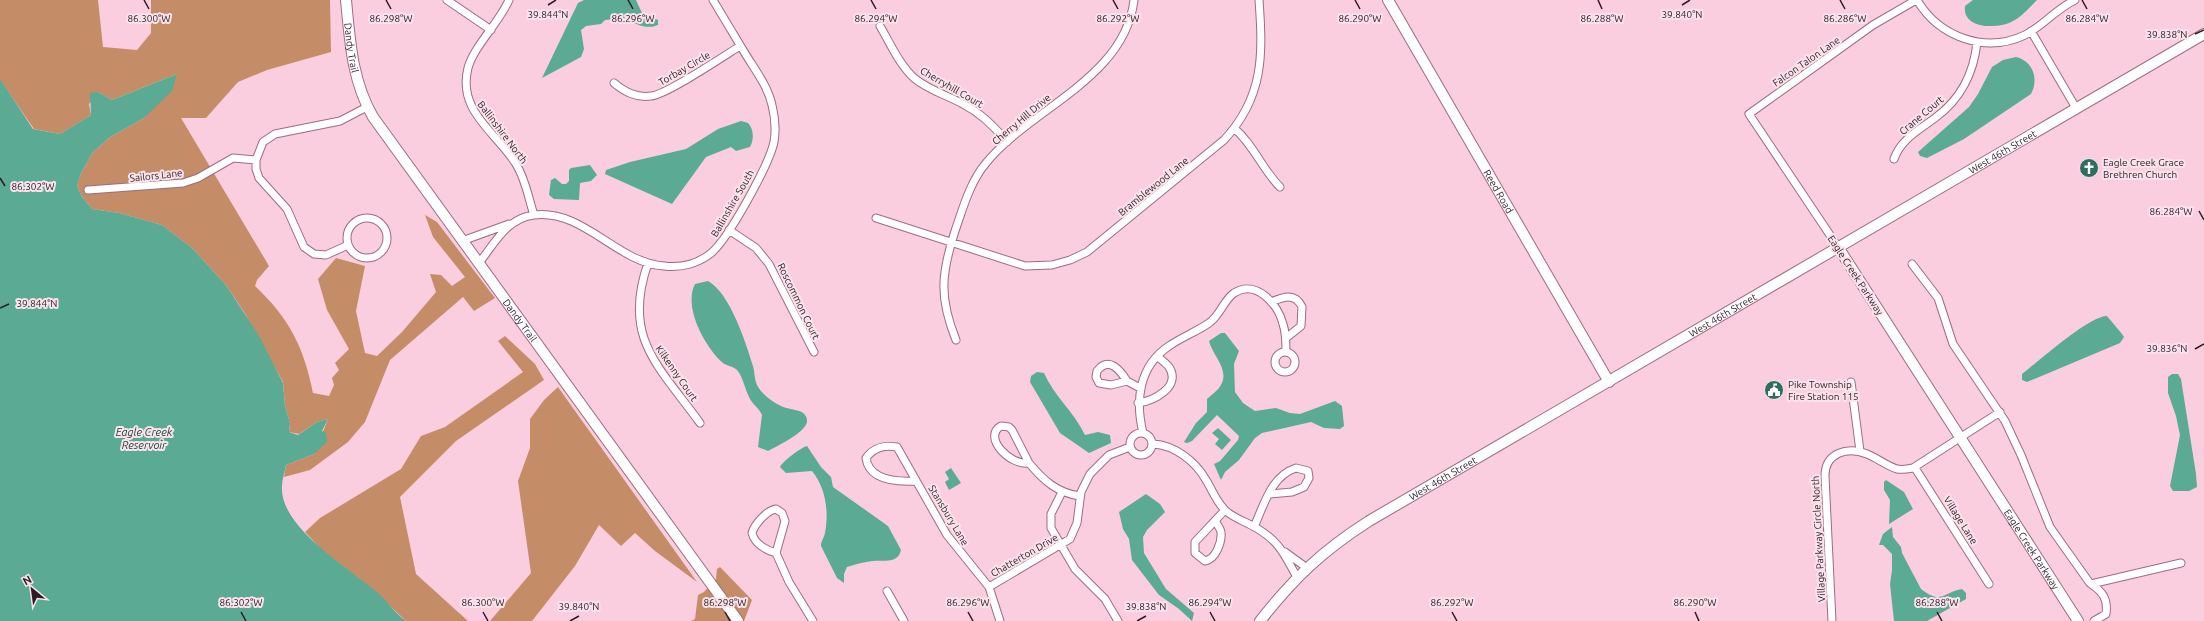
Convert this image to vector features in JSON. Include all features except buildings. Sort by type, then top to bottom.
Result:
[{"type":"street","name":"Dandy Trail","points":[[346,0],[354,69],[367,107],[462,241],[738,621]]},
{"type":"street","points":[[447,0],[491,30]]},
{"type":"street","name":"Ballinshire North","points":[[509,0],[504,12],[473,57],[468,67],[466,86],[468,98],[475,115],[509,153],[520,170],[534,215]]},
{"type":"street","points":[[713,0],[740,46]]},
{"type":"street","name":"Cherry Hill Drive","points":[[956,340],[948,319],[943,288],[946,261],[966,199],[974,181],[988,161],[1007,142],[1093,72],[1110,56],[1123,36],[1131,18],[1134,0]]},
{"type":"street","name":"Bramblewood Lane","points":[[876,218],[1025,266],[1052,265],[1070,260],[1096,245],[1205,156],[1234,128],[1250,102],[1259,73],[1262,43],[1259,0]]},
{"type":"street","name":"Reed Road","points":[[1388,0],[1609,382]]},
{"type":"street","points":[[1916,0],[1930,18],[1942,28],[1958,37],[1977,42],[2005,41],[2031,31],[2060,8],[2075,0]]},
{"type":"street","name":"Falcon Talon Lane","points":[[1749,114],[1874,25],[1916,0]]},
{"type":"street","name":"Cherryhill Court","points":[[880,26],[903,64],[913,76],[929,88],[976,111],[991,123],[1007,142]]},
{"type":"street","points":[[2031,31],[2076,108]]},
{"type":"street","name":"West 46th Street","points":[[1260,621],[1297,577],[1340,540],[1369,521],[2204,34]]},
{"type":"street","name":"Crane Court","points":[[1894,159],[1900,147],[1908,137],[1945,110],[1955,99],[1966,83],[1972,68],[1977,42]]},
{"type":"street","name":"Torbay Circle","points":[[614,82],[622,90],[634,95],[655,95],[740,46]]},
{"type":"street","name":"Ballinshire South","points":[[462,241],[509,224],[518,219],[534,215],[549,215],[565,218],[648,263],[671,266],[694,262],[711,253],[722,242],[765,168],[774,135],[773,111],[768,93],[740,46]]},
{"type":"street","points":[[348,245],[322,255],[311,252],[304,247],[287,209],[259,178],[256,169],[256,160],[263,142],[275,134],[340,121],[367,107]]},
{"type":"street","name":"Eagle Creek Parkway","points":[[1749,114],[1838,247],[2078,621]]},
{"type":"street","points":[[1234,128],[1251,145],[1269,174],[1280,187]]},
{"type":"street","name":"Sailors Lane","points":[[88,190],[183,183],[198,178],[233,158],[256,160]]},
{"type":"street","points":[[374,219],[385,229],[385,244],[376,255],[361,256],[354,253],[348,245],[348,230],[359,220],[374,219]]},
{"type":"street","points":[[479,263],[509,224]]},
{"type":"street","name":"Roscommon Court","points":[[729,230],[756,248],[769,264],[814,352]]},
{"type":"street","name":"Kilkenny Court","points":[[648,263],[638,299],[638,319],[644,341],[653,358],[700,423]]},
{"type":"street","points":[[1912,264],[1939,300],[1949,335],[1957,350],[2000,412],[2018,448],[2050,527],[2091,584],[2103,593],[2106,601],[2106,614],[2094,621]]},
{"type":"street","points":[[1130,446],[1135,453],[1142,456],[1150,452],[1153,444],[1150,437],[1142,433],[1138,403],[1140,388],[1145,374],[1158,356],[1184,336],[1210,323],[1228,298],[1237,292],[1252,289],[1262,294],[1271,302],[1281,318],[1286,338],[1286,351]]},
{"type":"street","points":[[1271,302],[1287,296],[1295,298],[1302,306],[1301,326],[1286,338]]},
{"type":"street","points":[[1138,403],[1159,396],[1170,384],[1172,377],[1170,369],[1158,356]]},
{"type":"street","points":[[1126,381],[1140,388]]},
{"type":"street","points":[[1851,382],[1860,451]]},
{"type":"street","points":[[1915,468],[2000,412]]},
{"type":"street","points":[[1029,462],[1020,464],[1005,454],[995,437],[999,428],[1006,426],[1011,429],[1029,462],[1051,486],[1062,492],[1080,496]]},
{"type":"street","name":"Chatterton Drive","points":[[989,587],[1070,539],[1075,529],[1080,496],[1090,474],[1103,459],[1117,450],[1130,446],[1134,436],[1142,433]]},
{"type":"street","points":[[1153,444],[1174,451],[1193,463],[1203,475],[1214,496],[1225,510],[1270,538],[1285,552],[1307,568]]},
{"type":"street","name":"Stansbury Lane","points":[[916,481],[902,482],[876,475],[869,468],[866,458],[871,451],[877,448],[896,447],[954,545],[989,587],[1000,621]]},
{"type":"street","name":"Village Parkway Circle North","points":[[1832,621],[1825,472],[1828,462],[1833,455],[1842,451],[1860,451],[1898,469],[1915,468]]},
{"type":"street","points":[[1254,527],[1269,494],[1275,483],[1283,474],[1296,468],[1308,471],[1309,478],[1304,487],[1292,492],[1269,494]]},
{"type":"street","name":"Village Lane","points":[[1915,468],[1989,584]]},
{"type":"street","points":[[1062,492],[1050,518],[1051,528],[1075,569],[1105,599],[1118,621]]},
{"type":"street","points":[[776,553],[761,546],[755,540],[752,533],[755,526],[774,509],[782,513],[785,521],[776,553],[787,578],[813,621]]},
{"type":"street","points":[[1215,521],[1221,532],[1219,545],[1211,559],[1205,561],[1195,553],[1194,546],[1215,521],[1225,510]]},
{"type":"street","points":[[1285,552],[1286,558],[1297,577]]},
{"type":"street","points":[[2091,584],[2181,563]]},
{"type":"street","points":[[887,591],[904,621]]},
{"type":"shaded area","points":[[0,0],[98,0],[103,47],[137,50],[151,33],[151,0],[330,0],[331,52],[267,70],[238,82],[206,118],[181,118],[269,266],[257,280],[255,286],[277,310],[293,334],[305,361],[313,393],[329,396],[334,385],[332,378],[339,370],[335,363],[349,349],[327,310],[318,279],[336,258],[365,266],[356,311],[365,353],[377,356],[402,332],[436,292],[430,274],[441,275],[452,286],[465,277],[433,237],[425,215],[437,222],[495,298],[474,311],[463,297],[390,360],[365,422],[348,442],[310,470],[284,477],[286,465],[314,454],[328,419],[317,422],[299,434],[289,432],[290,423],[285,406],[283,382],[244,312],[226,285],[192,248],[162,225],[119,213],[92,209],[82,197],[77,186],[81,173],[93,152],[110,137],[144,118],[177,74],[112,100],[98,92],[89,104],[91,115],[60,134],[34,129],[0,80]]},
{"type":"shaded area","points":[[505,336],[535,364],[544,380],[456,441],[400,497],[416,574],[468,621],[406,621],[370,587],[323,551],[305,532],[320,518],[401,469],[421,436],[445,427],[523,372],[498,341]]},
{"type":"shaded area","points":[[558,387],[697,582],[655,551],[635,533],[621,546],[599,525],[575,566],[532,621],[490,621],[531,573],[518,481],[530,448],[530,419],[544,400]]},
{"type":"shaded area","points":[[720,567],[752,600],[744,621],[691,621],[695,619],[698,595],[704,592],[716,579],[717,569]]},
{"type":"water","points":[[584,0],[636,0],[642,13],[658,20],[658,25],[645,27],[626,18],[605,20],[601,24],[586,26],[581,30],[584,49],[581,57],[542,78],[578,3]]},
{"type":"water","points":[[1973,0],[2037,0],[2019,18],[2005,24],[1990,26],[1975,23],[1969,19],[1966,14],[1965,6]]},
{"type":"water","points":[[2016,57],[2027,62],[2033,71],[2034,82],[2031,94],[1964,139],[1927,158],[1920,156],[1918,152],[1969,107],[1978,94],[1992,67],[2003,60]]},
{"type":"water","name":"Eagle Creek Reservoir","points":[[177,74],[172,91],[144,118],[110,137],[93,152],[81,173],[77,186],[82,197],[92,209],[119,213],[162,225],[192,248],[226,285],[259,336],[283,383],[285,406],[290,423],[289,432],[298,435],[317,422],[328,419],[322,431],[326,433],[327,442],[314,454],[286,465],[282,483],[284,502],[292,517],[304,532],[335,560],[378,593],[398,615],[406,621],[0,621],[0,79],[33,129],[60,134],[91,115],[90,93],[98,92],[112,100]]},
{"type":"water","points":[[741,121],[750,125],[753,138],[750,147],[736,151],[731,147],[706,157],[672,204],[605,174],[606,170],[630,162],[686,149],[718,129]]},
{"type":"water","points":[[590,165],[597,175],[591,181],[580,183],[579,200],[554,199],[549,195],[551,180],[555,178],[562,184],[566,184],[569,181],[569,170],[571,168]]},
{"type":"water","points":[[708,281],[716,287],[723,296],[736,319],[750,356],[756,382],[760,390],[768,398],[778,404],[785,408],[802,412],[807,417],[805,426],[796,435],[768,451],[758,447],[762,415],[750,399],[737,370],[723,363],[709,347],[694,315],[692,293],[695,284]]},
{"type":"water","points":[[2107,316],[2124,337],[2120,343],[2027,382],[2022,380],[2022,374],[2064,340],[2089,323]]},
{"type":"water","points":[[1221,333],[1225,333],[1239,351],[1234,364],[1235,392],[1243,403],[1255,411],[1276,408],[1290,413],[1300,414],[1335,401],[1342,406],[1344,426],[1340,429],[1324,428],[1311,422],[1262,433],[1255,438],[1239,460],[1225,472],[1221,480],[1214,464],[1220,461],[1238,440],[1239,436],[1217,415],[1192,441],[1187,443],[1184,442],[1196,423],[1207,412],[1207,399],[1218,389],[1222,382],[1223,370],[1209,341]]},
{"type":"water","points":[[1037,372],[1044,373],[1053,389],[1085,435],[1098,432],[1110,435],[1111,443],[1089,453],[1060,433],[1030,382],[1031,376]]},
{"type":"water","points":[[2172,374],[2178,374],[2181,379],[2196,474],[2197,487],[2189,491],[2173,491],[2170,486],[2180,435],[2176,416],[2168,393],[2168,377]]},
{"type":"water","points":[[1218,428],[1231,440],[1222,450],[1215,444],[1219,439],[1212,433]]},
{"type":"water","points":[[807,446],[821,467],[831,477],[833,487],[888,526],[901,550],[897,557],[890,560],[870,561],[847,567],[844,574],[844,583],[837,578],[821,546],[825,533],[827,517],[825,500],[817,478],[812,471],[786,473],[780,467],[792,455]]},
{"type":"water","points":[[951,468],[961,483],[949,490],[945,482],[949,479],[945,472]]},
{"type":"water","points":[[1886,480],[1904,492],[1913,509],[1889,524],[1890,500],[1884,490],[1884,482]]},
{"type":"water","points":[[1146,494],[1160,504],[1165,512],[1147,530],[1143,537],[1144,553],[1166,589],[1194,613],[1192,621],[1179,609],[1159,595],[1132,560],[1129,539],[1123,529],[1119,512]]},
{"type":"water","points":[[1892,527],[1893,537],[1901,547],[1902,553],[1921,589],[1928,594],[1938,597],[1962,589],[1966,593],[1966,599],[1927,621],[1894,621],[1890,584],[1892,554],[1883,545],[1879,545],[1883,534]]},
{"type":"place","name":"Eagle Creek Grace Brethren Church","points":[[2089,168]]},
{"type":"place","name":"Pike Township Fire Station 115","points":[[1774,390]]}]
